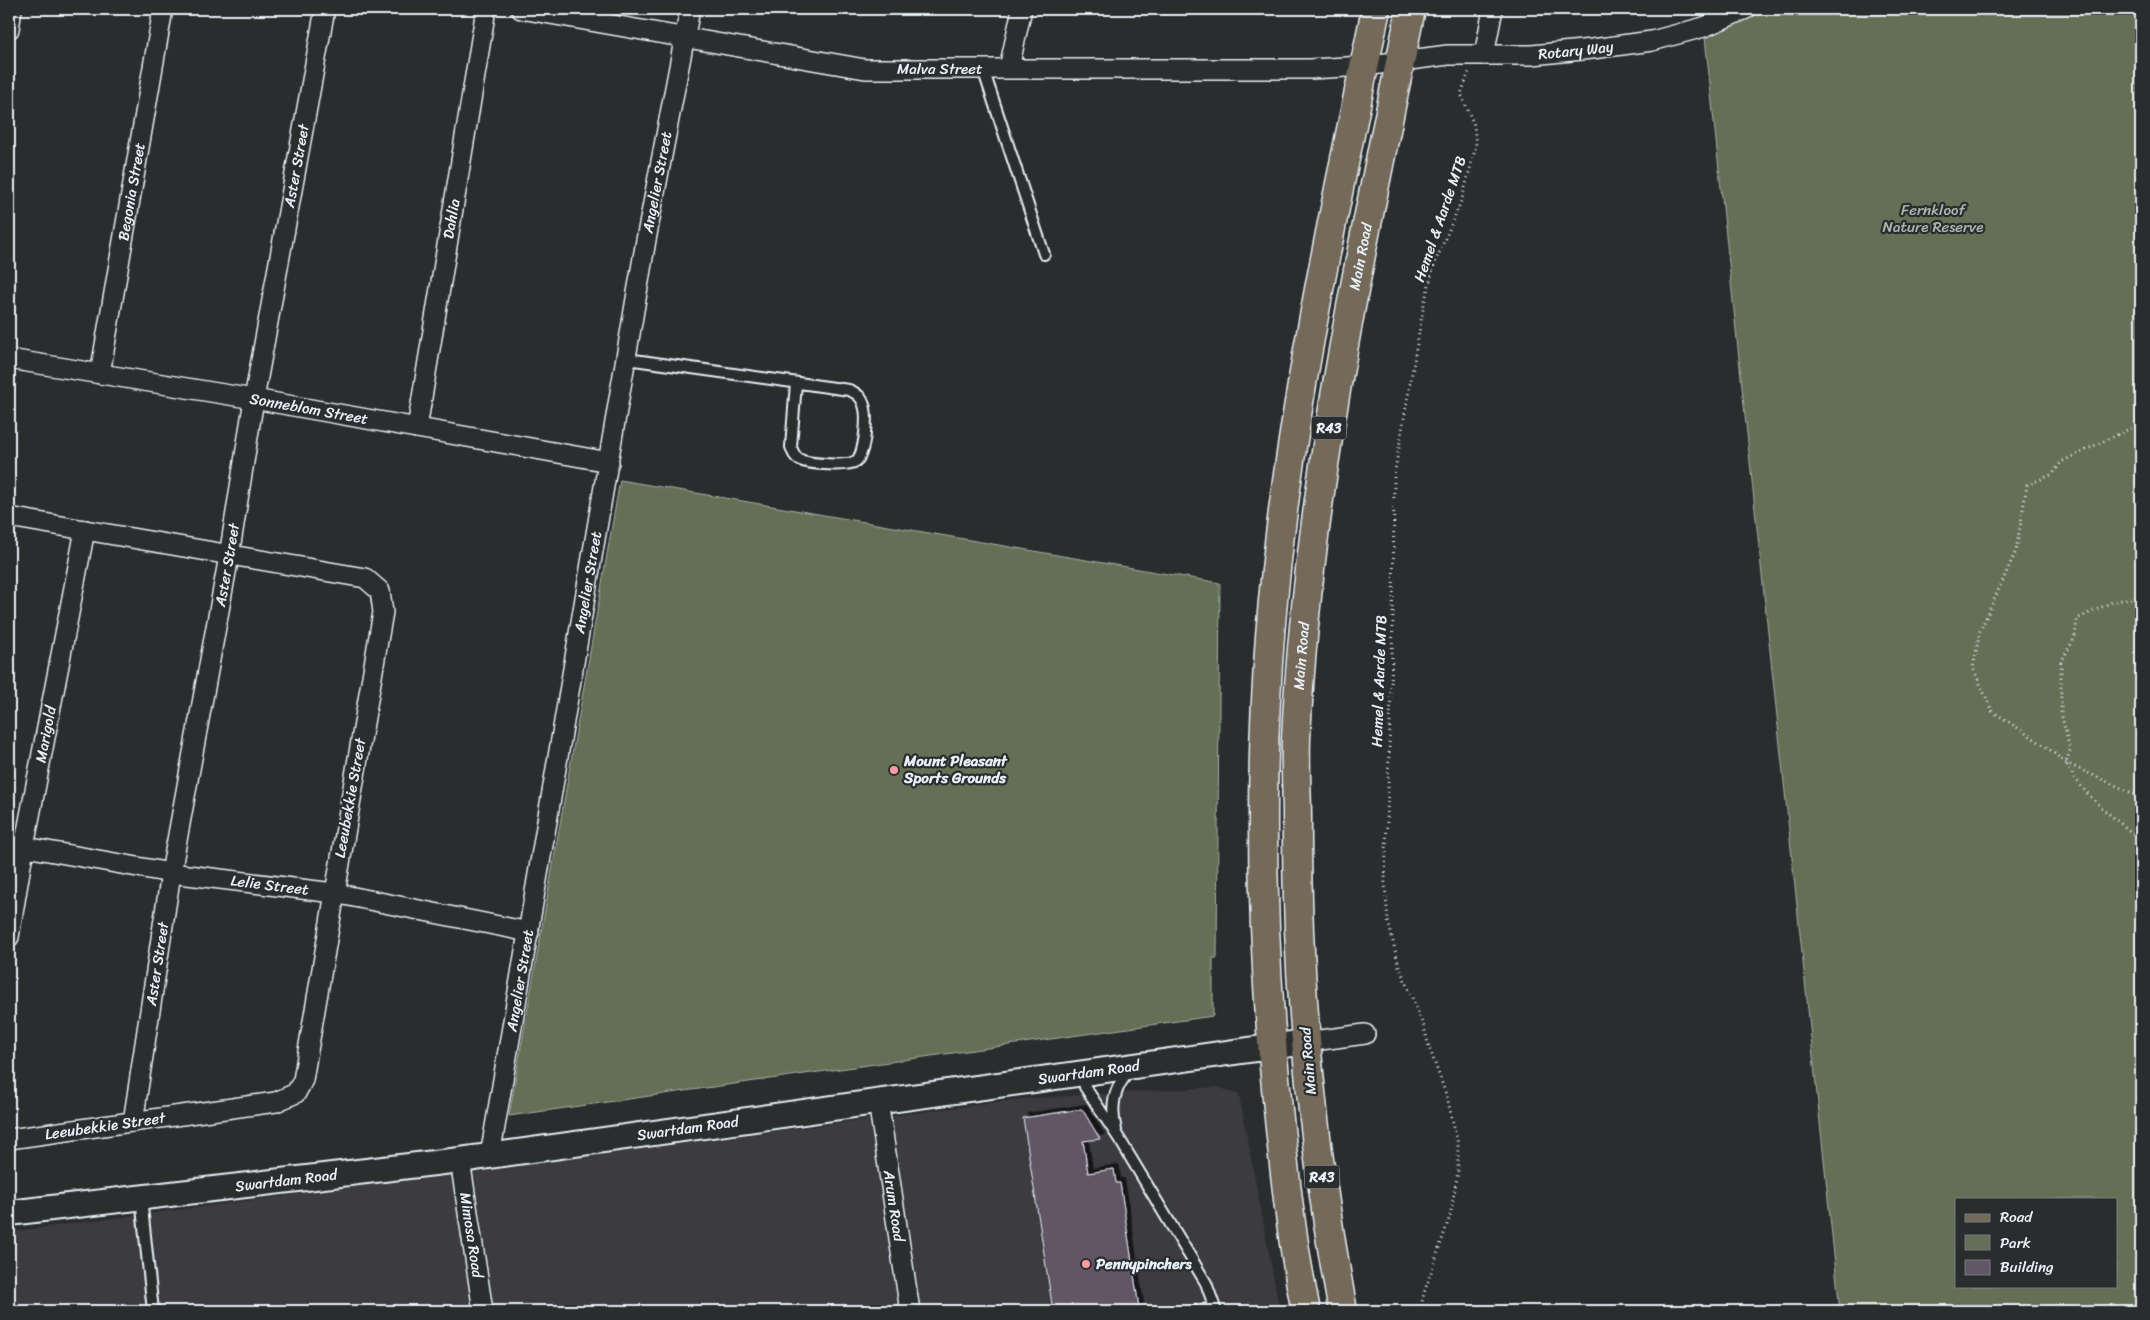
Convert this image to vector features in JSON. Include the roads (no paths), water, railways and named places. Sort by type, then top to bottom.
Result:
[{"type":"main road","name":"R43","points":[[1306,1311],[1288,1208],[1271,1047],[1263,870],[1267,688],[1277,570],[1301,391],[1376,9]]},
{"type":"main road","name":"Main Road","points":[[1343,1311],[1331,1248],[1306,1042],[1297,873],[1296,742],[1308,589],[1328,434],[1348,320],[1411,9]]},
{"type":"street","points":[[9,28],[12,9]]},
{"type":"street","name":"Begonia Street","points":[[100,374],[163,9]]},
{"type":"street","name":"Aster Street","points":[[133,1122],[171,874],[229,556],[254,399],[325,9]]},
{"type":"street","name":"Dahlia","points":[[417,428],[486,9]]},
{"type":"street","name":"Malva Street","points":[[522,9],[865,69],[1310,69],[1364,66],[1400,60]]},
{"type":"street","name":"Angelier Street","points":[[490,1156],[648,230],[690,9]]},
{"type":"street","points":[[1010,68],[1022,9]]},
{"type":"street","points":[[1484,55],[1493,9]]},
{"type":"street","name":"Rotary Way","points":[[1400,60],[1448,55],[1532,55],[1652,41],[1704,27],[1746,9]]},
{"type":"street","name":"Sonneblom Street","points":[[9,359],[254,399],[609,462]]},
{"type":"street","name":"Leeubekkie Street","points":[[9,517],[365,578],[380,591],[383,612],[303,1080],[296,1093],[276,1102],[9,1138]]},
{"type":"street","name":"Marigold","points":[[9,937],[16,846],[85,530]]},
{"type":"street","name":"Lelie Street","points":[[16,846],[171,874],[334,893],[529,932]]},
{"type":"street","name":"Swartdam Road","points":[[9,1213],[460,1160],[1365,1034]]},
{"type":"street","name":"Arum Road","points":[[878,1101],[910,1311]]},
{"type":"street","name":"Mimosa Road","points":[[460,1160],[483,1311]]},
{"type":"lane","points":[[982,69],[1044,254]]},
{"type":"lane","points":[[627,359],[849,390],[858,395],[866,412],[863,450],[857,460],[845,465],[802,460],[793,454],[791,447],[796,383]]},
{"type":"lane","points":[[1120,1140],[1113,1113],[1115,1093],[1124,1077],[1141,1064]]},
{"type":"lane","points":[[1083,1072],[1085,1087],[1120,1140],[1206,1282],[1215,1310],[1196,1311]]},
{"type":"lane","points":[[141,1198],[153,1311]]},
{"type":"place","name":"Mount Pleasant Sports Grounds","points":[[894,770]]},
{"type":"place","name":"Pennypinchers","points":[[1086,1264]]},
{"type":"park label","name":"Fernkloof Nature Reserve","points":[[1933,218]]}]
